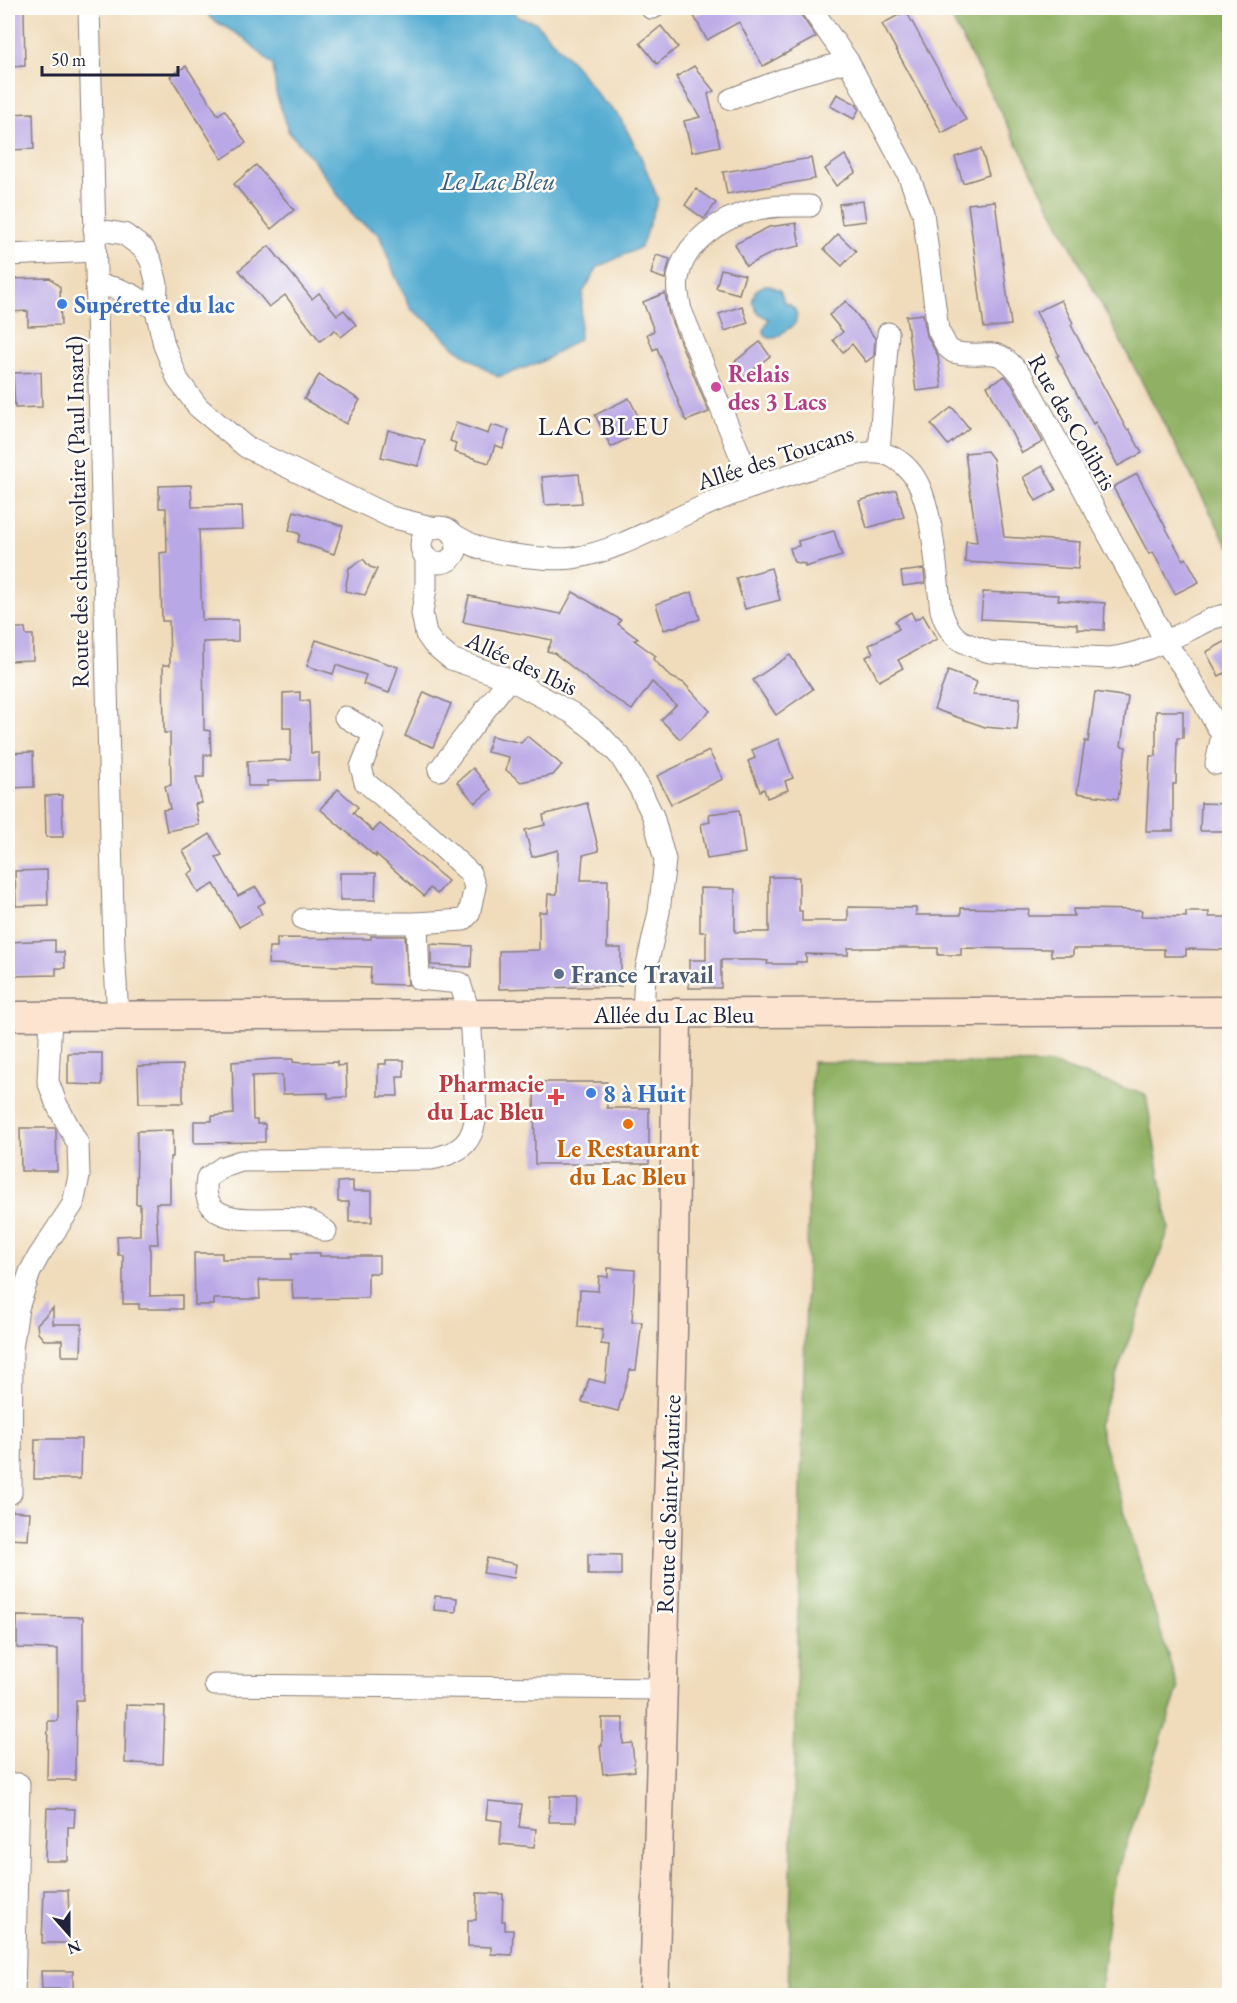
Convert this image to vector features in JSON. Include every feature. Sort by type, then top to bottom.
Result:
[{"type":"street","name":"Route des chutes voltaire (Paul Insard)","points":[[89,8],[114,950],[118,1016]]},
{"type":"street","name":"Rue des Colibris","points":[[811,8],[848,61],[918,196],[923,213],[938,330],[942,340],[953,352],[999,354],[1016,369],[1119,553],[1165,642],[1185,670],[1222,735],[1216,764]]},
{"type":"street","points":[[730,99],[784,79],[848,61]]},
{"type":"street","points":[[753,487],[681,310],[677,279],[688,252],[717,225],[736,215],[756,209],[810,206]]},
{"type":"street","name":"Allée des Toucans","points":[[94,229],[124,234],[144,249],[151,261],[157,284],[156,310],[164,345],[178,380],[198,407],[246,447],[391,518],[444,531],[485,550]]},
{"type":"street","points":[[8,255],[96,251]]},
{"type":"street","points":[[97,285],[124,290],[156,310]]},
{"type":"street","points":[[879,453],[888,333]]},
{"type":"street","name":"Allée des Toucans","points":[[391,518],[436,555],[485,550],[569,559],[619,545],[707,504],[753,487],[842,459],[879,453],[890,455],[908,469],[921,487],[929,515],[941,610],[945,625],[955,638],[990,652],[1109,658],[1127,656],[1165,642],[1210,618],[1230,615]]},
{"type":"street","points":[[436,555],[426,532],[444,531]]},
{"type":"street","name":"Allée des Ibis","points":[[444,531],[456,540],[456,550],[436,555],[422,605],[423,624],[433,644],[451,659],[509,679],[572,713],[598,733],[620,756],[653,816],[664,860],[664,872],[659,912],[645,974],[643,1013]]},
{"type":"street","points":[[439,770],[509,679]]},
{"type":"street","points":[[303,920],[336,923],[417,923],[463,920],[469,914],[475,887],[470,873],[429,835],[365,782],[361,767],[374,734],[345,717]]},
{"type":"street","points":[[326,1231],[302,1219],[236,1218],[221,1215],[207,1199],[205,1188],[207,1178],[223,1167],[241,1161],[431,1158],[459,1150],[467,1143],[475,1125],[470,1016],[460,983],[419,979],[417,923]]},
{"type":"street","name":"Allée du Lac Bleu","points":[[8,1016],[470,1016],[643,1013],[1230,1011]]},
{"type":"street","name":"Route de Saint-Maurice","points":[[654,1995],[673,1331],[677,1013]]},
{"type":"street","points":[[11,1493],[12,1348],[18,1308],[30,1272],[73,1204],[79,1176],[78,1144],[56,1103],[48,1081],[51,1016]]},
{"type":"street","points":[[215,1685],[663,1689]]},
{"type":"street","points":[[8,1784],[19,1784],[14,1995]]},
{"type":"green space","points":[[946,8],[1229,8],[1229,548]]},
{"type":"green space","points":[[812,1062],[1051,1064],[1146,1095],[1169,1229],[1098,1425],[1178,1689],[1111,1890],[1100,1995],[788,1995]]},
{"type":"water","name":"Le Lac Bleu","points":[[207,8],[509,8],[520,18],[535,22],[576,66],[600,98],[619,116],[641,157],[658,199],[641,247],[598,267],[583,292],[579,339],[541,362],[498,377],[455,348],[430,323],[411,309],[379,234],[355,219],[312,158],[288,131],[276,93],[273,65],[244,38],[210,18]]},
{"type":"water","points":[[765,285],[780,290],[784,302],[794,308],[796,314],[794,325],[774,338],[767,337],[764,332],[769,319],[758,313],[752,302],[756,290]]},
{"type":"building","points":[[8,8],[24,8],[25,66],[8,67]]},
{"type":"building","points":[[708,8],[798,8],[816,37],[763,66],[739,22],[707,40],[694,16]]},
{"type":"building","points":[[906,11],[966,120],[942,133],[882,24]]},
{"type":"building","points":[[661,26],[678,47],[657,64],[640,43]]},
{"type":"building","points":[[186,66],[218,115],[225,110],[246,143],[222,159],[170,76]]},
{"type":"building","points":[[694,66],[714,91],[708,94],[720,146],[692,152],[684,121],[700,117],[676,77]]},
{"type":"building","points":[[837,94],[856,104],[859,109],[854,119],[830,106]]},
{"type":"building","points":[[33,113],[34,149],[8,150],[8,114]]},
{"type":"building","points":[[981,149],[989,175],[963,183],[955,157]]},
{"type":"building","points":[[845,155],[856,172],[836,186],[825,169]]},
{"type":"building","points":[[811,158],[815,179],[727,194],[723,172]]},
{"type":"building","points":[[256,165],[294,210],[271,229],[234,184]]},
{"type":"building","points":[[696,189],[716,203],[704,219],[685,205]]},
{"type":"building","points":[[863,201],[866,221],[842,224],[839,204]]},
{"type":"building","points":[[995,201],[1011,325],[984,328],[968,204]]},
{"type":"building","points":[[796,223],[800,246],[776,251],[746,266],[735,244],[769,227]]},
{"type":"building","points":[[838,234],[856,251],[842,266],[824,249]]},
{"type":"building","points":[[269,246],[312,299],[319,293],[337,315],[344,310],[356,325],[341,337],[335,330],[320,341],[285,295],[269,307],[239,270]]},
{"type":"building","points":[[656,255],[670,259],[665,279],[651,274]]},
{"type":"building","points":[[721,269],[745,275],[739,294],[716,288]]},
{"type":"building","points":[[50,278],[60,287],[61,325],[28,326],[28,311],[8,312],[8,279]]},
{"type":"building","points":[[665,293],[669,315],[709,412],[686,421],[657,348],[653,350],[647,334],[654,331],[643,302]]},
{"type":"building","points":[[1061,300],[1073,323],[1071,325],[1100,380],[1142,453],[1118,466],[1057,357],[1059,355],[1036,312]]},
{"type":"building","points":[[846,301],[875,338],[874,356],[866,362],[852,344],[843,352],[833,340],[843,332],[829,315]]},
{"type":"building","points":[[742,306],[748,323],[725,331],[719,314]]},
{"type":"building","points":[[923,314],[927,336],[938,356],[942,388],[916,391],[906,316]]},
{"type":"building","points":[[760,342],[770,356],[744,377],[733,363]]},
{"type":"building","points":[[41,372],[42,407],[15,408],[13,373]]},
{"type":"building","points":[[319,375],[360,400],[346,424],[304,399]]},
{"type":"building","points":[[1005,376],[1043,442],[1022,453],[987,386]]},
{"type":"building","points":[[629,398],[645,430],[611,447],[595,415]]},
{"type":"building","points":[[952,407],[969,428],[948,445],[931,424]]},
{"type":"building","points":[[456,423],[488,434],[491,425],[509,430],[503,448],[495,445],[489,463],[454,452],[456,443],[450,441]]},
{"type":"building","points":[[388,430],[425,440],[418,466],[381,457]]},
{"type":"building","points":[[987,451],[993,459],[1004,537],[1080,542],[1078,569],[965,562],[966,541],[977,542],[965,453]]},
{"type":"building","points":[[1043,466],[1056,490],[1036,501],[1023,477]]},
{"type":"building","points":[[579,474],[582,503],[545,505],[542,477]]},
{"type":"building","points":[[1137,474],[1183,560],[1186,558],[1199,582],[1175,594],[1153,552],[1149,554],[1113,487]]},
{"type":"building","points":[[191,485],[192,507],[242,506],[243,529],[199,530],[202,620],[238,620],[238,641],[203,642],[204,730],[210,731],[211,755],[204,755],[204,777],[196,777],[202,803],[195,804],[199,825],[167,831],[163,810],[170,809],[165,786],[171,785],[170,733],[164,733],[163,665],[170,665],[169,621],[162,621],[160,553],[167,552],[166,508],[159,508],[159,486]]},
{"type":"building","points":[[896,490],[904,517],[867,528],[859,501]]},
{"type":"building","points":[[294,511],[343,526],[334,554],[298,542],[300,534],[289,530]]},
{"type":"building","points":[[834,531],[842,556],[805,567],[805,564],[794,562],[790,548],[799,546],[798,541]]},
{"type":"building","points":[[363,559],[370,567],[377,569],[365,595],[345,591],[349,568]]},
{"type":"building","points":[[771,568],[780,600],[745,609],[736,578]]},
{"type":"building","points":[[924,569],[925,583],[903,586],[901,572]]},
{"type":"building","points":[[573,592],[621,620],[618,624],[638,639],[634,640],[656,656],[653,659],[671,677],[684,683],[710,711],[680,739],[661,720],[676,705],[652,682],[632,710],[596,686],[554,653],[547,651],[552,640],[463,622],[469,596],[561,614]]},
{"type":"building","points":[[692,592],[700,619],[664,630],[656,604]]},
{"type":"building","points":[[983,592],[1059,595],[1058,600],[1105,603],[1104,630],[1077,629],[1077,624],[981,619]]},
{"type":"building","points":[[911,612],[915,620],[923,615],[937,639],[898,660],[903,668],[879,681],[866,657],[873,653],[869,645],[899,629],[895,621]]},
{"type":"building","points":[[8,628],[25,628],[26,635],[33,635],[33,660],[8,661]]},
{"type":"building","points":[[1230,639],[1230,670],[1219,676],[1206,652]]},
{"type":"building","points":[[316,640],[398,667],[389,693],[363,684],[366,675],[336,665],[333,674],[307,666]]},
{"type":"building","points":[[790,655],[813,689],[776,715],[753,680]]},
{"type":"building","points":[[948,671],[977,682],[972,695],[1020,698],[1017,730],[985,727],[934,709]]},
{"type":"building","points":[[300,692],[300,701],[309,700],[311,753],[319,753],[319,780],[268,781],[268,786],[248,786],[247,761],[291,760],[291,728],[283,728],[283,693]]},
{"type":"building","points":[[424,692],[451,704],[433,747],[405,736]]},
{"type":"building","points":[[1095,692],[1128,697],[1121,746],[1126,747],[1118,799],[1077,793],[1085,741],[1088,742]]},
{"type":"building","points":[[1156,711],[1183,711],[1183,738],[1177,738],[1176,784],[1173,784],[1173,831],[1146,831],[1150,756],[1156,756]]},
{"type":"building","points":[[491,736],[521,743],[527,736],[562,765],[553,775],[521,782],[506,770],[509,757],[487,752]]},
{"type":"building","points":[[778,739],[793,778],[785,781],[788,790],[767,798],[764,789],[760,791],[748,761],[755,758],[752,750]]},
{"type":"building","points":[[709,751],[723,779],[671,804],[657,776]]},
{"type":"building","points":[[33,752],[34,787],[8,788],[8,753]]},
{"type":"building","points":[[473,768],[491,790],[475,803],[457,782]]},
{"type":"building","points":[[338,789],[358,807],[353,813],[373,831],[380,824],[448,881],[437,894],[430,888],[424,896],[320,809]]},
{"type":"building","points":[[62,795],[63,837],[46,837],[45,796]]},
{"type":"building","points":[[587,803],[599,851],[583,855],[581,880],[608,880],[607,948],[621,948],[621,986],[499,989],[499,951],[539,950],[539,912],[547,912],[548,894],[557,894],[558,850],[532,857],[525,830],[545,825],[543,815]]},
{"type":"building","points":[[1201,803],[1228,804],[1227,831],[1200,831]]},
{"type":"building","points":[[739,810],[745,853],[707,859],[701,824],[710,822],[709,814]]},
{"type":"building","points":[[210,834],[222,855],[216,857],[238,896],[256,887],[265,902],[258,906],[262,914],[239,927],[214,884],[198,893],[188,874],[194,870],[183,851]]},
{"type":"building","points":[[47,870],[48,905],[16,906],[15,871]]},
{"type":"building","points":[[340,873],[376,873],[375,900],[340,900]]},
{"type":"building","points":[[769,877],[799,877],[799,911],[802,911],[802,921],[848,921],[848,907],[916,908],[916,915],[961,915],[961,908],[1029,909],[1028,916],[1074,916],[1073,909],[1142,910],[1141,916],[1186,917],[1186,912],[1209,912],[1209,917],[1230,917],[1230,950],[1186,949],[1186,956],[1164,956],[1164,949],[1073,949],[1073,956],[1051,956],[1051,949],[961,948],[961,955],[938,955],[938,948],[848,948],[848,955],[806,954],[806,962],[796,962],[796,964],[767,964],[768,961],[757,960],[721,960],[721,988],[689,988],[689,960],[706,960],[706,932],[700,932],[700,888],[735,889],[735,932],[769,932]]},
{"type":"building","points":[[371,936],[405,936],[408,985],[370,984],[371,967],[268,964],[269,947],[277,947],[277,938],[371,939]]},
{"type":"building","points":[[55,940],[55,952],[64,952],[65,968],[56,968],[56,975],[8,976],[8,942]]},
{"type":"building","points":[[431,944],[472,946],[471,967],[431,965]]},
{"type":"building","points":[[68,1053],[102,1053],[102,1085],[68,1084]]},
{"type":"building","points":[[293,1059],[293,1062],[301,1063],[337,1062],[337,1066],[346,1065],[347,1097],[328,1098],[328,1093],[283,1094],[282,1075],[252,1076],[253,1120],[257,1120],[257,1124],[265,1124],[265,1142],[194,1143],[194,1121],[212,1121],[212,1116],[234,1114],[232,1062]]},
{"type":"building","points":[[386,1060],[404,1060],[404,1077],[397,1077],[398,1096],[378,1096],[378,1064],[386,1064]]},
{"type":"building","points":[[183,1065],[183,1103],[139,1103],[138,1066]]},
{"type":"building","points":[[534,1082],[607,1082],[607,1108],[649,1108],[649,1164],[535,1164]]},
{"type":"building","points":[[20,1128],[55,1128],[57,1171],[21,1171]]},
{"type":"building","points":[[173,1130],[173,1157],[170,1157],[170,1203],[156,1203],[158,1244],[150,1244],[150,1296],[182,1295],[182,1309],[139,1309],[139,1304],[123,1304],[123,1255],[118,1255],[117,1236],[140,1235],[140,1204],[136,1204],[137,1131]]},
{"type":"building","points":[[353,1181],[353,1191],[372,1191],[372,1222],[349,1222],[349,1202],[338,1202],[338,1182]]},
{"type":"building","points":[[194,1253],[222,1253],[222,1259],[292,1259],[292,1253],[320,1253],[320,1256],[379,1256],[379,1273],[368,1273],[368,1298],[293,1299],[292,1280],[259,1280],[260,1299],[214,1299],[214,1305],[195,1305]]},
{"type":"building","points":[[608,1268],[635,1270],[632,1322],[642,1322],[636,1370],[630,1370],[618,1411],[582,1402],[589,1379],[605,1383],[609,1345],[601,1344],[603,1329],[578,1327],[580,1290],[598,1291],[599,1276],[608,1277]]},
{"type":"building","points":[[53,1308],[53,1324],[82,1324],[81,1356],[62,1356],[62,1340],[44,1340],[38,1333],[37,1324]]},
{"type":"building","points":[[35,1439],[81,1439],[80,1479],[34,1479]]},
{"type":"building","points":[[8,1511],[30,1512],[28,1540],[8,1539]]},
{"type":"building","points":[[588,1554],[621,1555],[621,1575],[588,1575]]},
{"type":"building","points":[[487,1558],[516,1564],[514,1578],[483,1573]]},
{"type":"building","points":[[435,1596],[457,1598],[456,1612],[434,1610]]},
{"type":"building","points":[[17,1616],[83,1617],[83,1700],[76,1700],[75,1780],[47,1780],[48,1721],[58,1721],[58,1649],[17,1648]]},
{"type":"building","points":[[126,1705],[165,1706],[163,1764],[125,1763]]},
{"type":"building","points":[[602,1718],[623,1718],[623,1744],[632,1743],[635,1771],[603,1774],[600,1746],[602,1746]]},
{"type":"building","points":[[550,1796],[577,1796],[576,1822],[549,1822]]},
{"type":"building","points":[[488,1801],[522,1804],[519,1827],[536,1829],[534,1847],[500,1844],[502,1821],[486,1819]]},
{"type":"building","points":[[47,1808],[75,1809],[74,1827],[68,1827],[68,1861],[45,1861]]},
{"type":"building","points":[[44,1890],[68,1890],[70,1943],[42,1943]]},
{"type":"building","points":[[477,1893],[503,1894],[502,1921],[505,1921],[505,1930],[513,1930],[512,1955],[491,1954],[491,1947],[468,1946],[468,1920],[476,1920]]},
{"type":"building","points":[[41,1971],[73,1971],[73,1989],[42,1989]]},
{"type":"place","name":"Supérette du lac","points":[[62,304]]},
{"type":"place","name":"Relais des 3 Lacs","points":[[716,387]]},
{"type":"place","name":"France Travail","points":[[559,974]]},
{"type":"place","name":"8 à Huit","points":[[591,1093]]},
{"type":"place","name":"Pharmacie du Lac Bleu","points":[[556,1097]]},
{"type":"place","name":"Le Restaurant du Lac Bleu","points":[[628,1124]]},
{"type":"district","name":"LAC BLEU","points":[[604,426]]}]
